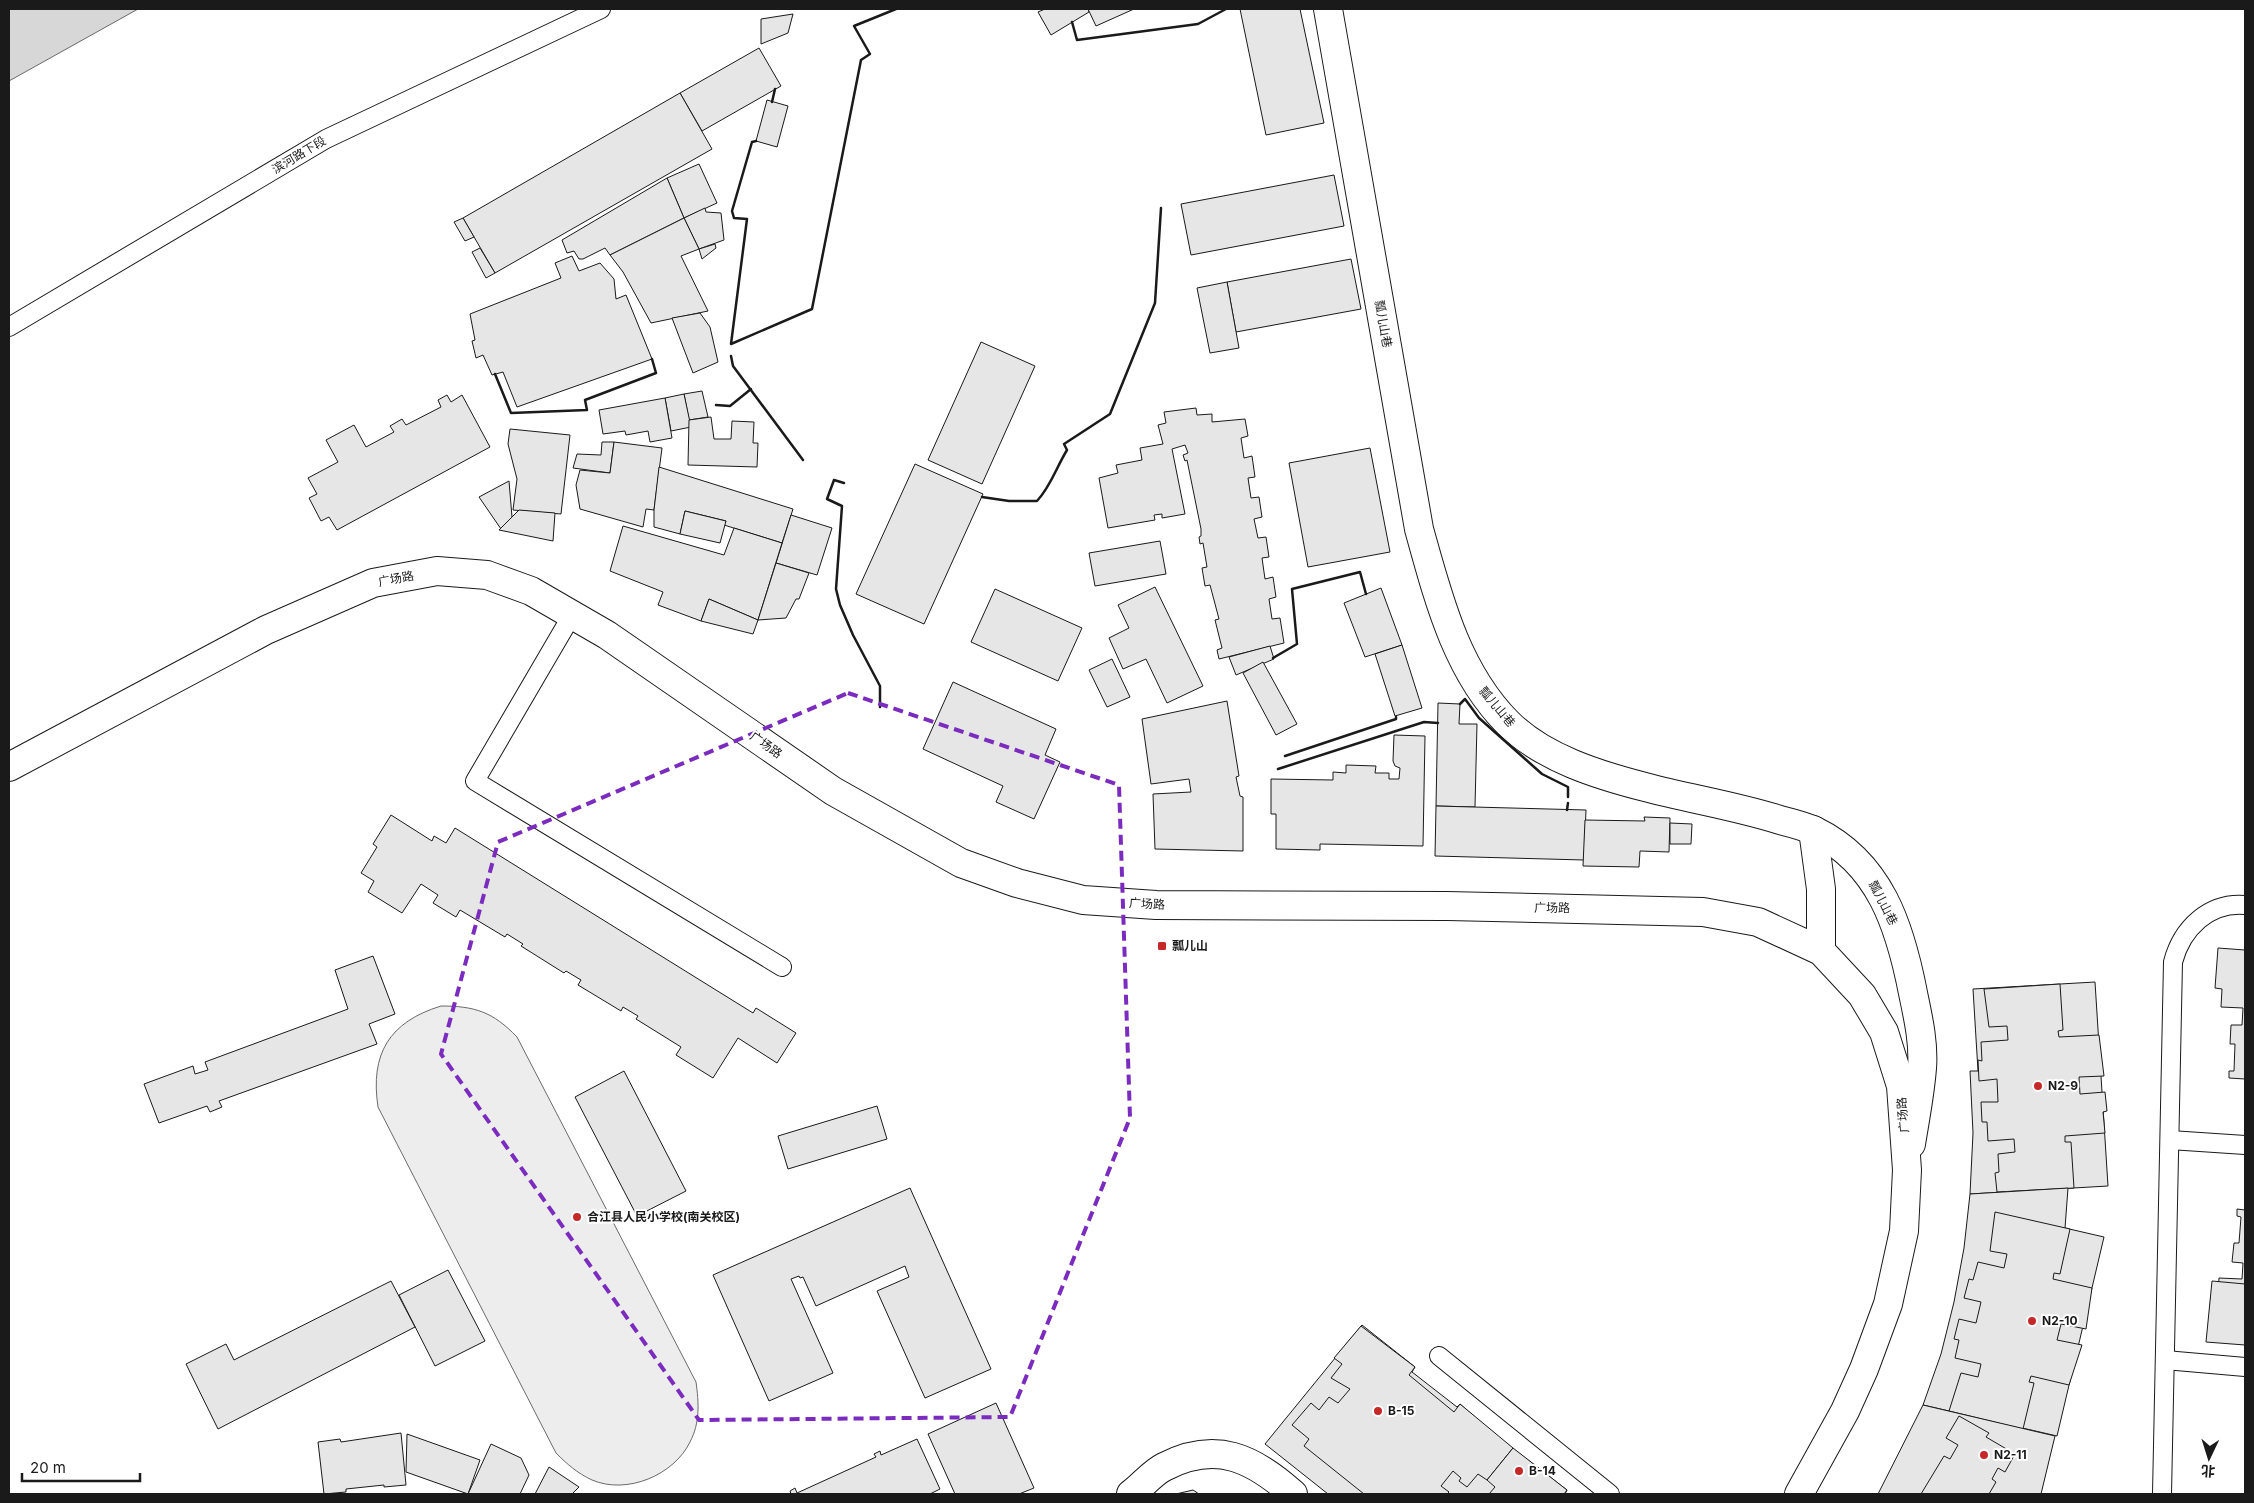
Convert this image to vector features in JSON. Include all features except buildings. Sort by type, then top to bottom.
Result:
[{"type":"main road","name":"瓢儿山巷","points":[[1328,9],[1420,529],[1435,584],[1456,648],[1484,694],[1508,724],[1536,744],[1570,763],[1620,781],[1765,815],[1813,830],[1846,849],[1876,884],[1893,918],[1908,966],[1920,1022],[1922,1067],[1907,1170]]},
{"type":"main road","name":"广场路","points":[[9,767],[266,630],[373,583],[437,571],[487,575],[531,591],[607,635],[833,792],[960,863],[1017,884],[1083,900],[1156,905],[1447,906],[1703,912],[1758,922],[1821,951],[1862,995],[1884,1032],[1901,1086],[1907,1170],[1904,1231],[1888,1304],[1864,1369],[1845,1411],[1799,1494]]},
{"type":"main road","points":[[1813,830],[1821,889],[1821,951]]},
{"type":"main road","points":[[1132,1494],[1163,1468],[1190,1457],[1229,1454],[1251,1462],[1293,1494]]},
{"type":"lane","name":"滨河路下段","points":[[9,327],[326,139],[601,9]]},
{"type":"lane","points":[[572,614],[476,781],[782,967]]},
{"type":"lane","points":[[2162,1494],[2174,962],[2177,946],[2185,932],[2208,912],[2222,907],[2245,905]]},
{"type":"lane","points":[[2170,1140],[2245,1145]]},
{"type":"lane","points":[[1439,1356],[1610,1494]]},
{"type":"lane","points":[[2165,1360],[2245,1367]]},
{"type":"highlighted area","points":[[848,693],[1119,785],[1130,1118],[1010,1417],[699,1420],[441,1054],[498,842]]},
{"type":"shaded area","points":[[9,9],[138,9],[9,81]]},
{"type":"shaded area","points":[[441,1006],[464,1007],[483,1012],[500,1022],[517,1037],[696,1382],[698,1413],[696,1428],[690,1442],[683,1454],[673,1464],[648,1479],[620,1485],[606,1484],[592,1480],[582,1474],[568,1465],[556,1453],[378,1107],[377,1071],[387,1043],[396,1031],[408,1021]]},
{"type":"wall","points":[[756,141],[752,142],[732,211],[734,218],[747,219],[731,344],[812,309],[861,60],[870,54],[854,26],[896,9]]},
{"type":"wall","points":[[1072,22],[1077,40],[1198,24],[1226,9]]},
{"type":"wall","points":[[772,102],[775,89]]},
{"type":"wall","points":[[982,497],[1009,501],[1037,501],[1050,483],[1067,450],[1064,444],[1110,414],[1155,303],[1161,208]]},
{"type":"wall","points":[[731,356],[733,366],[803,460]]},
{"type":"wall","points":[[495,374],[511,413],[587,410],[585,400],[656,373],[652,359]]},
{"type":"wall","points":[[716,405],[730,406],[751,389]]},
{"type":"wall","points":[[844,483],[834,480],[827,499],[842,506],[836,589],[840,605],[853,635],[880,686],[880,707]]},
{"type":"wall","points":[[1273,658],[1297,644],[1292,589],[1360,572],[1366,594]]},
{"type":"wall","points":[[1460,704],[1465,699],[1479,718],[1542,774],[1568,787],[1568,797]]},
{"type":"wall","points":[[1285,756],[1396,719],[1396,717]]},
{"type":"wall","points":[[1278,769],[1424,722],[1438,723]]},
{"type":"wall","points":[[1567,810],[1568,803]]},
{"type":"place","name":"瓢儿山","points":[[1162,946]]},
{"type":"place","name":"N2-9","points":[[2038,1086]]},
{"type":"place","name":"合江县人民小学校(南关校区)","points":[[577,1217]]},
{"type":"place","name":"N2-10","points":[[2032,1321]]},
{"type":"place","name":"B-15","points":[[1378,1411]]},
{"type":"place","name":"N2-11","points":[[1984,1455]]},
{"type":"place","name":"B-14","points":[[1519,1471]]}]
